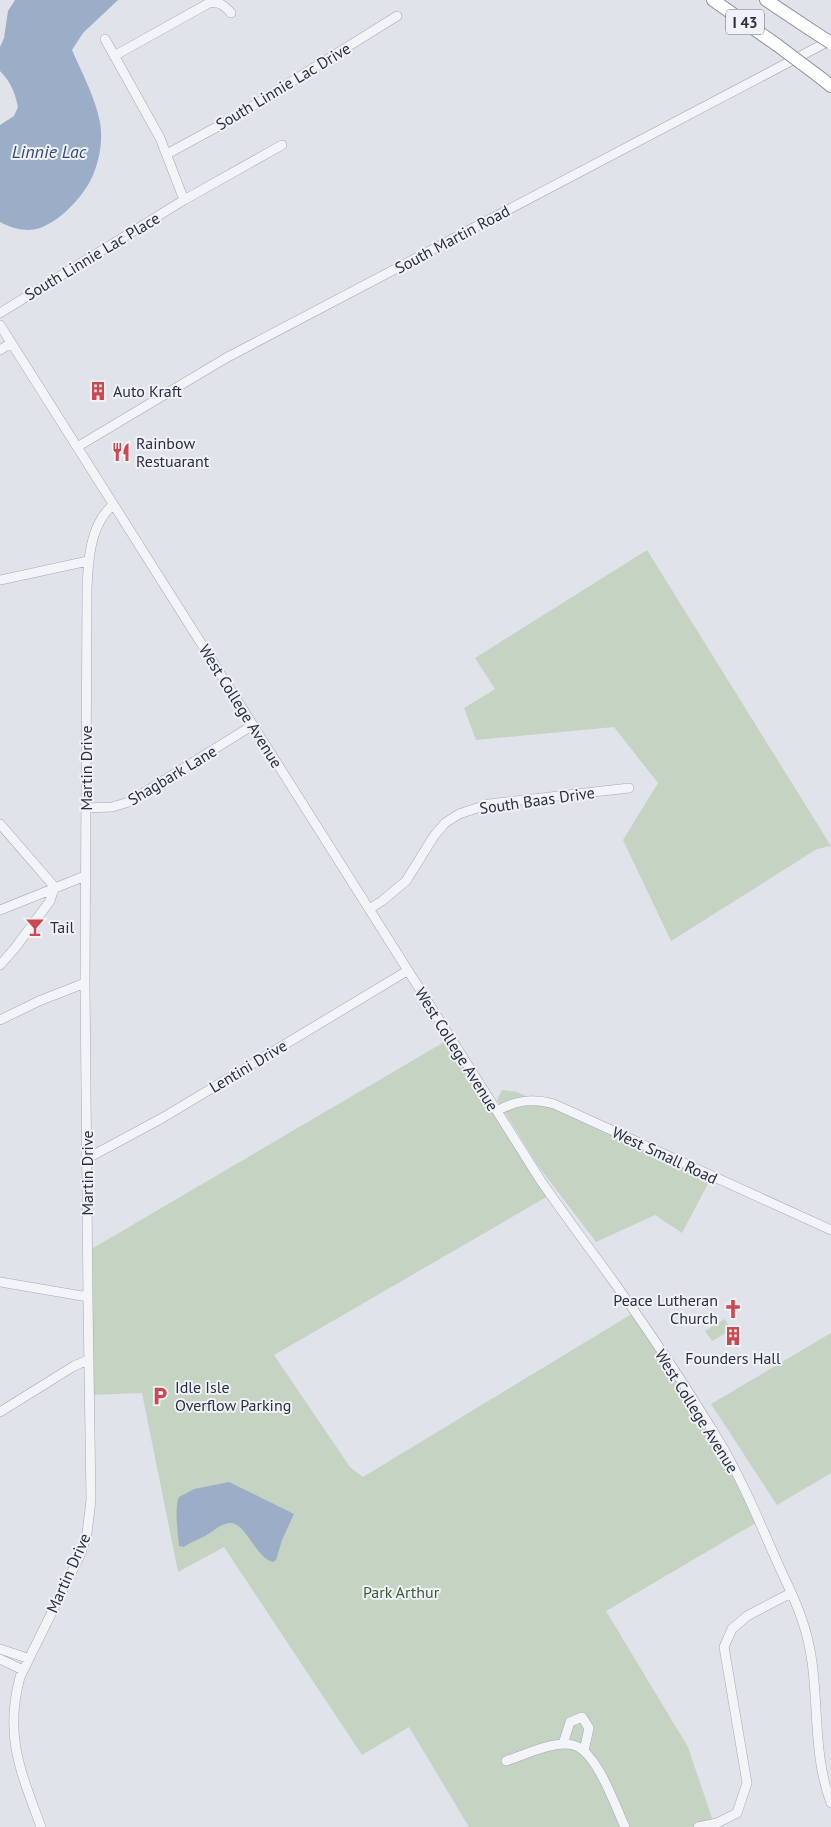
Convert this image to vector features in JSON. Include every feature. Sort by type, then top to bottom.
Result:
[{"type":"highway","name":"I 43","points":[[714,0],[777,44],[826,82]]},
{"type":"highway","name":"I 43","points":[[766,0],[831,42]]},
{"type":"street","points":[[114,56],[209,3],[218,3],[231,13]]},
{"type":"street","name":"South Linnie Lac Drive","points":[[167,154],[235,117],[397,16]]},
{"type":"street","points":[[105,40],[160,138],[184,200]]},
{"type":"street","name":"South Martin Road","points":[[78,447],[226,358],[762,76],[831,42]]},
{"type":"street","name":"South Linnie Lac Place","points":[[0,313],[184,200],[282,145]]},
{"type":"street","name":"West College Avenue","points":[[0,325],[541,1181],[635,1312],[717,1439],[747,1496],[802,1619],[810,1649],[814,1678],[819,1757],[824,1784],[831,1803]]},
{"type":"street","points":[[0,350],[11,343]]},
{"type":"street","name":"Martin Drive","points":[[41,1827],[20,1767],[14,1742],[14,1706],[22,1670],[81,1553],[87,1533],[91,1500],[85,983],[87,589],[88,562],[99,524],[107,510],[113,505]]},
{"type":"street","points":[[0,580],[88,562]]},
{"type":"street","name":"Shagbark Lane","points":[[86,808],[112,808],[129,802],[253,725]]},
{"type":"street","name":"South Baas Drive","points":[[369,909],[406,881],[434,836],[449,820],[459,814],[489,804],[629,788]]},
{"type":"street","points":[[0,824],[54,888],[50,901],[0,965]]},
{"type":"street","points":[[0,910],[85,876]]},
{"type":"street","name":"Lentini Drive","points":[[88,1158],[164,1117],[407,971]]},
{"type":"street","points":[[0,1020],[85,983]]},
{"type":"street","name":"West Small Road","points":[[497,1111],[521,1101],[543,1101],[554,1104],[831,1230]]},
{"type":"street","points":[[0,1282],[88,1297]]},
{"type":"street","points":[[0,1412],[74,1366],[88,1360]]},
{"type":"street","points":[[698,1827],[717,1823],[737,1812],[747,1783],[724,1647],[732,1629],[747,1616],[791,1593]]},
{"type":"street","points":[[0,1649],[28,1658]]},
{"type":"street","points":[[0,1659],[22,1670]]},
{"type":"street","points":[[563,1744],[570,1722],[582,1717],[588,1728],[584,1751]]},
{"type":"street","points":[[506,1761],[547,1747],[563,1744],[573,1745],[584,1751],[598,1768],[625,1827]]},
{"type":"green space","points":[[647,550],[831,846],[817,849],[671,941],[623,840],[658,783],[614,727],[476,740],[464,708],[495,689],[475,658]]},
{"type":"green space","name":"Park Arthur","points":[[451,1038],[550,1195],[274,1355],[350,1467],[363,1477],[635,1312],[759,1521],[606,1611],[688,1747],[715,1827],[469,1827],[409,1727],[362,1755],[224,1547],[178,1572],[142,1393],[90,1395],[88,1251]]},
{"type":"green space","points":[[502,1090],[517,1092],[710,1180],[682,1233],[655,1215],[596,1242],[536,1163],[497,1100]]},
{"type":"green space","points":[[725,1319],[731,1330],[712,1341],[705,1331]]},
{"type":"green space","points":[[831,1333],[831,1473],[777,1505],[711,1404]]},
{"type":"water","name":"Linnie Lac","points":[[15,0],[118,0],[83,33],[72,50],[92,94],[100,122],[100,148],[93,175],[76,202],[58,218],[48,224],[29,230],[14,228],[0,222],[0,125],[14,116],[18,107],[12,88],[0,71],[0,47],[4,38],[8,11]]},
{"type":"water","points":[[229,1482],[294,1514],[282,1540],[276,1560],[273,1562],[266,1559],[244,1531],[232,1523],[220,1526],[184,1547],[179,1546],[177,1514],[179,1497],[194,1489]]},
{"type":"place","name":"Auto Kraft","points":[[98,391]]},
{"type":"place","name":"Rainbow Restuarant","points":[[121,452]]},
{"type":"place","name":"Tail","points":[[35,927]]},
{"type":"place","name":"Peace Lutheran Church","points":[[733,1309]]},
{"type":"place","name":"Founders Hall","points":[[733,1336]]},
{"type":"place","name":"Idle Isle Overflow Parking","points":[[160,1396]]}]
